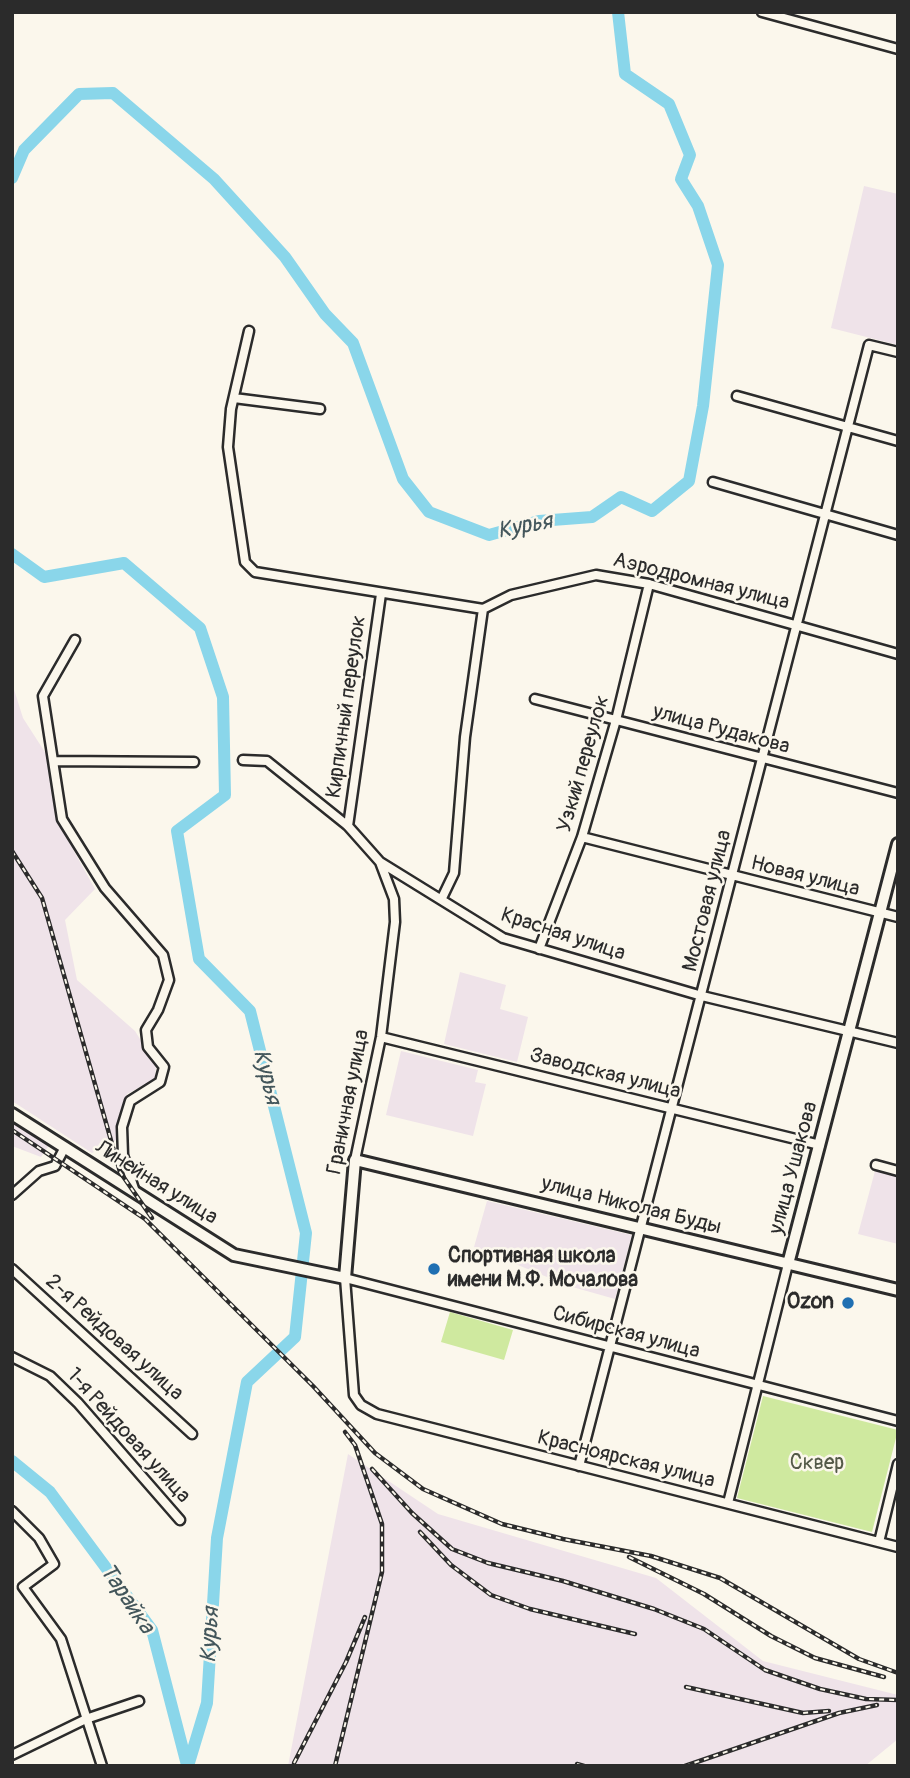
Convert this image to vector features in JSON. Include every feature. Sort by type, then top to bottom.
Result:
[{"type":"street","points":[[762,12],[898,49]]},
{"type":"street","points":[[249,331],[234,398],[228,447],[243,556],[248,568],[255,572],[380,594],[483,609],[465,737],[454,873],[442,898]]},
{"type":"street","name":"Мостовая улица","points":[[579,1466],[869,345],[898,352]]},
{"type":"street","points":[[737,396],[898,441]]},
{"type":"street","points":[[234,398],[320,409]]},
{"type":"street","points":[[713,482],[898,535]]},
{"type":"street","name":"Аэродромная улица","points":[[483,609],[511,596],[596,575],[649,584],[898,654]]},
{"type":"street","name":"Узкий переулок","points":[[539,949],[582,837],[616,720],[649,584]]},
{"type":"street","name":"Кирпичный переулок","points":[[348,826],[380,594]]},
{"type":"street","points":[[75,640],[43,696],[62,819],[105,888],[163,955],[169,980],[158,1010],[146,1030],[148,1046],[164,1067],[160,1082],[130,1101],[122,1127],[123,1155],[135,1192]]},
{"type":"street","name":"улица Рудакова","points":[[535,699],[898,793]]},
{"type":"street","name":"Красная улица","points":[[243,760],[267,761],[348,826],[380,862],[442,898],[492,932],[539,949],[702,996],[898,1043]]},
{"type":"street","points":[[54,761],[194,762]]},
{"type":"street","name":"Новая улица","points":[[582,837],[898,917]]},
{"type":"street","name":"улица Ушакова","points":[[728,1503],[898,844]]},
{"type":"street","name":"Граничная улица","points":[[354,1395],[345,1278],[355,1160],[381,1037],[395,910],[380,862]]},
{"type":"street","name":"Заводская улица","points":[[381,1037],[820,1145]]},
{"type":"street","name":"Линейная улица","points":[[12,1114],[234,1255],[345,1278]]},
{"type":"street","points":[[12,1195],[39,1171],[55,1166],[65,1147]]},
{"type":"street","name":"улица Николая Буды","points":[[355,1160],[898,1290]]},
{"type":"street","points":[[876,1165],[898,1171]]},
{"type":"street","name":"2-я Рейдовая улица","points":[[12,1269],[192,1434]]},
{"type":"street","name":"Сибирская улица","points":[[345,1278],[898,1421]]},
{"type":"street","name":"1-я Рейдовая улица","points":[[12,1357],[50,1376],[78,1403],[180,1520]]},
{"type":"street","name":"Красноярская улица","points":[[354,1395],[360,1405],[377,1414],[898,1547]]},
{"type":"street","points":[[879,1542],[898,1464]]},
{"type":"street","points":[[12,1511],[39,1538],[54,1564],[23,1587],[61,1639],[102,1766]]},
{"type":"street","points":[[12,1755],[86,1719],[139,1701]]},
{"type":"shaded area","points":[[864,186],[898,194],[898,345],[831,328]]},
{"type":"shaded area","points":[[12,683],[23,718],[50,760],[55,817],[95,889],[65,920],[77,980],[135,1031],[156,1065],[155,1079],[127,1094],[116,1140],[92,1153],[12,1101]]},
{"type":"shaded area","points":[[460,972],[506,985],[500,1009],[528,1017],[517,1062],[444,1044]]},
{"type":"shaded area","points":[[401,1051],[478,1070],[475,1082],[486,1084],[473,1136],[386,1115]]},
{"type":"shaded area","points":[[12,1119],[50,1144],[41,1157],[12,1146]]},
{"type":"shaded area","points":[[875,1171],[898,1177],[898,1244],[858,1234]]},
{"type":"shaded area","points":[[487,1201],[632,1235],[615,1299],[569,1286],[474,1247]]},
{"type":"shaded area","points":[[348,1454],[438,1514],[656,1578],[763,1661],[898,1695],[898,1739],[865,1766],[288,1766]]},
{"type":"green space","points":[[450,1312],[513,1330],[504,1360],[441,1342]]},
{"type":"green space","name":"Сквер","points":[[763,1396],[898,1430],[872,1532],[737,1498]]},
{"type":"waterway","name":"Курья","points":[[12,178],[24,150],[79,94],[113,93],[214,179],[285,257],[325,314],[353,343],[403,479],[429,512],[489,535],[539,521],[592,517],[621,497],[652,511],[689,481],[703,406],[718,265],[698,206],[681,179],[690,155],[669,104],[625,74],[618,12]]},
{"type":"waterway","name":"Курья","points":[[12,554],[44,577],[124,563],[200,628],[223,697],[225,795],[177,831],[199,959],[250,1011],[306,1233],[295,1337],[247,1382],[217,1538],[207,1703],[188,1766]]},
{"type":"waterway","name":"Тарайка","points":[[12,1461],[50,1492],[152,1630],[187,1765]]},
{"type":"railway","points":[[12,851],[42,898],[120,1172],[152,1218]]},
{"type":"railway","points":[[12,1130],[145,1219],[313,1386],[375,1453],[423,1489],[502,1524],[651,1556],[720,1578],[859,1659],[898,1673]]},
{"type":"railway","points":[[335,1766],[382,1572],[382,1524],[355,1445],[345,1432]]},
{"type":"railway","points":[[372,1469],[412,1513],[452,1549],[488,1563],[563,1581],[654,1609],[704,1629],[765,1670],[820,1689],[866,1699],[898,1700]]},
{"type":"railway","points":[[420,1532],[451,1565],[491,1595],[530,1609],[635,1634]]},
{"type":"railway","points":[[629,1557],[704,1594],[771,1636],[815,1658],[884,1677]]},
{"type":"railway","points":[[294,1763],[346,1662],[365,1617]]},
{"type":"railway","points":[[686,1687],[803,1713],[829,1711]]},
{"type":"railway","points":[[685,1766],[839,1713],[877,1705]]},
{"type":"railway","points":[[577,1764],[584,1766]]},
{"type":"place","name":"Спортивная школа имени М.Ф. Мочалова","points":[[434,1269]]},
{"type":"place","name":"Ozon","points":[[848,1303]]}]
